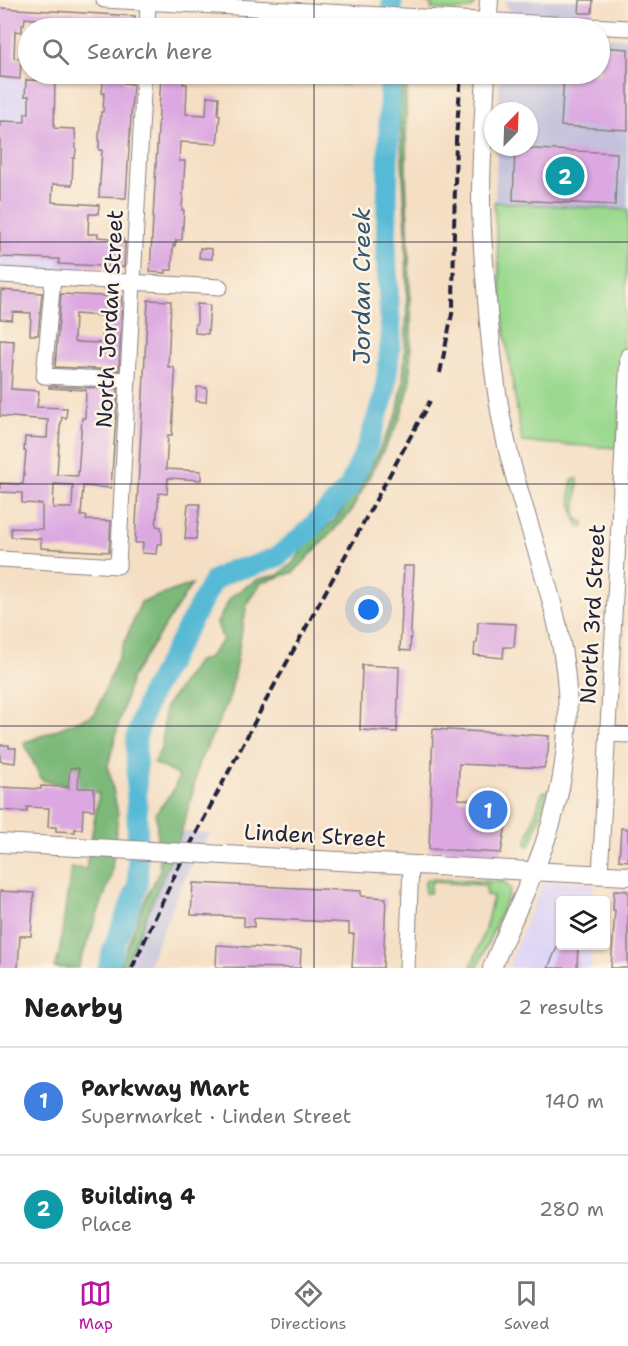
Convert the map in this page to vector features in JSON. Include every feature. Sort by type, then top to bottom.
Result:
[{"type":"main road","points":[[488,18],[489,0]]},
{"type":"main road","points":[[486,84],[481,196],[482,242],[492,357],[508,449],[555,614],[563,651],[567,686],[567,731],[561,784],[554,814],[534,871],[492,968]]},
{"type":"main road","name":"Linden Street","points":[[0,843],[628,876]]},
{"type":"street","points":[[104,0],[431,18]]},
{"type":"street","points":[[147,18],[148,1]]},
{"type":"street","points":[[610,28],[628,28]]},
{"type":"street","name":"North Jordan Street","points":[[0,559],[117,566],[143,84]]},
{"type":"street","points":[[0,275],[220,287]]},
{"type":"street","points":[[54,278],[44,376],[128,380]]},
{"type":"street","name":"North 3rd Street","points":[[600,875],[608,734],[622,596],[628,356]]},
{"type":"street","points":[[608,734],[628,735]]},
{"type":"street","points":[[407,968],[411,864]]},
{"type":"shaded area","points":[[505,0],[580,0],[579,18],[513,14],[506,6]]},
{"type":"shaded area","points":[[610,38],[628,39],[628,210],[495,202],[497,156],[538,156],[538,102],[498,102],[499,84],[610,84]]},
{"type":"shaded area","points":[[0,78],[18,79],[18,84],[55,84],[50,202],[89,204],[85,274],[0,267]]},
{"type":"shaded area","points":[[180,831],[210,834],[190,867],[147,968],[124,968],[168,866]]},
{"type":"shaded area","points":[[545,881],[591,883],[594,886],[593,896],[556,896],[556,950],[592,950],[591,968],[510,968],[510,962]]},
{"type":"green space","points":[[421,0],[476,0],[472,7],[458,11],[431,9],[432,4]]},
{"type":"green space","points":[[402,84],[408,84],[406,94],[406,171],[411,319],[410,385],[399,421],[350,513],[294,572],[261,583],[247,603],[230,696],[198,764],[192,796],[179,839],[124,968],[119,968],[143,904],[160,870],[156,813],[173,791],[179,776],[154,763],[162,746],[165,707],[198,661],[207,659],[223,640],[217,623],[230,598],[259,579],[278,575],[294,562],[309,541],[335,520],[365,478],[397,414],[403,383],[407,313],[406,228],[399,107]]},
{"type":"green space","points":[[494,202],[628,210],[618,448],[522,442],[503,320]]},
{"type":"green space","points":[[578,479],[575,516],[571,492],[572,480]]},
{"type":"green space","points":[[575,517],[584,523],[583,527],[578,526]]},
{"type":"green space","points":[[192,584],[131,678],[108,765],[118,814],[111,877],[78,968],[54,968],[59,955],[71,867],[86,869],[99,793],[42,780],[24,743],[95,714],[141,602]]},
{"type":"green space","points":[[544,791],[547,791],[530,846],[526,844]]},
{"type":"green space","points":[[427,879],[504,882],[511,889],[477,968],[471,968],[485,930],[493,896],[486,895],[486,885],[431,882],[430,893],[425,893]]},
{"type":"building","points":[[580,0],[593,0],[592,13],[579,13]]},
{"type":"building","points":[[0,8],[135,16],[135,18],[18,18],[14,58],[18,59],[18,79],[0,77]]},
{"type":"building","points":[[610,48],[628,49],[628,130],[561,126],[563,84],[610,84]]},
{"type":"building","points":[[26,84],[55,84],[54,128],[75,129],[76,149],[75,158],[73,158],[72,185],[53,184],[52,202],[99,205],[98,214],[89,214],[88,234],[123,239],[125,242],[124,267],[59,264],[59,259],[0,257],[0,121],[25,122],[25,113],[29,113],[29,96],[25,96]]},
{"type":"building","points":[[103,84],[133,84],[126,198],[99,197],[102,150],[99,150],[99,136],[104,93],[102,93]]},
{"type":"building","points":[[160,84],[187,84],[186,114],[206,115],[207,96],[219,97],[217,144],[180,142],[179,161],[185,161],[182,240],[176,240],[175,246],[173,245],[172,270],[166,270],[166,273],[150,272]]},
{"type":"building","points":[[538,149],[617,153],[615,205],[513,200],[515,156],[538,156]]},
{"type":"building","points":[[200,248],[212,249],[212,259],[199,258]]},
{"type":"building","points":[[1,290],[42,293],[38,335],[30,335],[31,313],[13,312],[12,320],[0,319]]},
{"type":"building","points":[[61,294],[122,297],[119,370],[55,367]],"holes":[[[75,314],[103,316],[102,343],[74,342]]]},
{"type":"building","points":[[148,300],[171,301],[168,367],[174,367],[175,377],[172,435],[168,435],[166,469],[201,471],[201,480],[168,478],[167,494],[159,493],[156,526],[161,527],[162,544],[157,544],[156,554],[142,553],[143,543],[135,543]]},
{"type":"building","points":[[197,304],[210,305],[208,334],[195,333]]},
{"type":"building","points":[[0,340],[14,341],[11,389],[39,391],[37,407],[67,408],[66,418],[62,417],[60,428],[57,475],[78,476],[86,390],[49,388],[49,386],[118,389],[111,488],[83,486],[81,516],[87,516],[86,520],[111,521],[109,552],[41,548],[41,539],[11,537],[11,528],[42,529],[42,504],[22,503],[22,493],[0,492],[0,483],[23,484],[25,437],[47,438],[48,420],[0,416]],"holes":[[[54,484],[73,485],[72,508],[53,508]]]},
{"type":"building","points":[[197,387],[207,388],[206,402],[196,401]]},
{"type":"building","points":[[188,504],[200,504],[196,539],[185,539]]},
{"type":"building","points":[[404,566],[414,566],[410,651],[400,650]]},
{"type":"building","points":[[478,622],[516,624],[514,647],[504,647],[503,658],[474,655]]},
{"type":"building","points":[[362,665],[399,667],[397,732],[360,730]]},
{"type":"building","points":[[433,729],[549,736],[544,768],[459,764],[458,799],[477,800],[477,794],[498,795],[496,824],[506,825],[501,853],[429,849]]},
{"type":"building","points":[[0,745],[16,748],[15,763],[0,761]]},
{"type":"building","points":[[70,768],[79,768],[78,788],[94,788],[94,810],[83,809],[82,829],[75,829],[75,832],[56,831],[56,827],[48,827],[49,808],[27,807],[27,812],[0,810],[0,787],[41,789],[41,786],[68,787]]},
{"type":"building","points":[[621,828],[628,829],[628,861],[619,860]]},
{"type":"building","points":[[193,883],[361,891],[361,896],[386,898],[383,968],[352,968],[354,934],[349,934],[349,923],[254,918],[254,927],[244,926],[244,917],[191,915]]},
{"type":"building","points":[[614,890],[628,891],[628,968],[611,968]]},
{"type":"building","points":[[0,891],[34,893],[31,936],[20,936],[18,968],[0,968]]},
{"type":"building","points":[[217,945],[301,950],[300,968],[216,967]]},
{"type":"building","points":[[556,950],[578,950],[577,968],[548,968]]},
{"type":"waterway","name":"Jordan Creek","points":[[392,0],[392,18]]},
{"type":"waterway","name":"Jordan Creek","points":[[108,968],[114,946],[138,885],[136,738],[149,697],[214,580],[232,570],[250,567],[277,557],[303,536],[349,487],[367,447],[385,393],[391,338],[386,252],[390,84]]},
{"type":"railway","points":[[440,373],[453,309],[456,140],[460,84]]},
{"type":"railway","points":[[132,968],[177,870],[263,706],[430,401]]},
{"type":"place","name":"Building 4","points":[[565,176]]},
{"type":"place","name":"Parkway Mart","points":[[488,810]]}]
